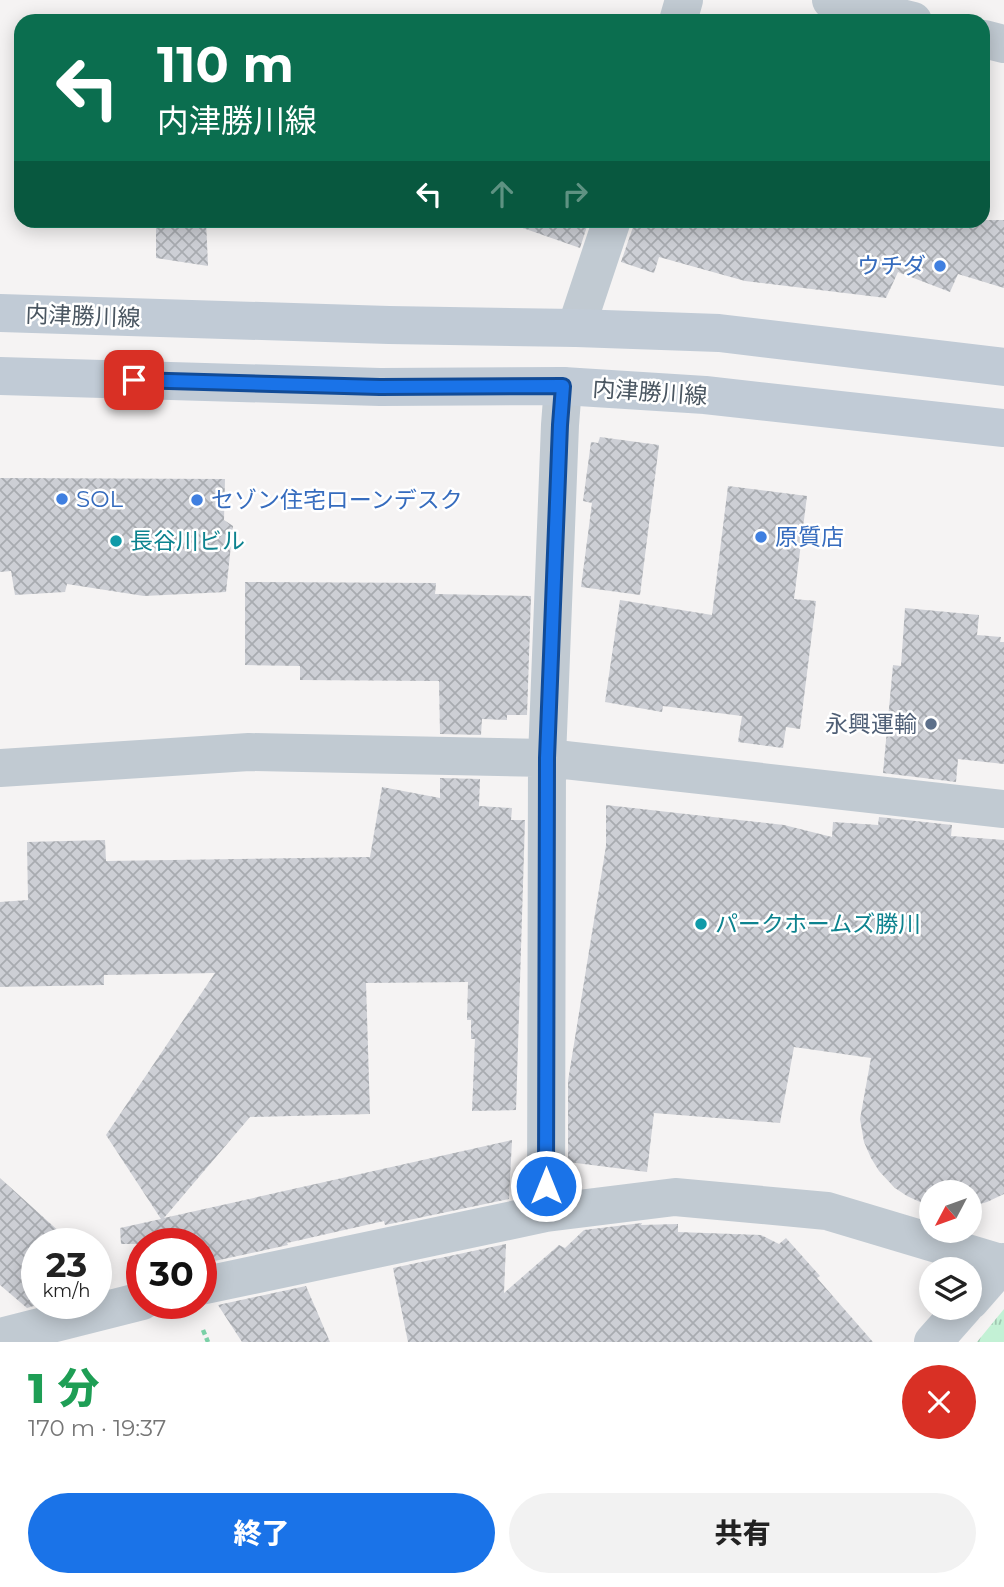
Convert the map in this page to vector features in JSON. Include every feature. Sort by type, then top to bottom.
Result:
[{"type":"main road","name":"内津勝川線","points":[[0,313],[719,333],[1004,367]]},
{"type":"main road","name":"内津勝川線","points":[[0,376],[380,387],[563,386],[705,395],[1004,428]]},
{"type":"street","points":[[831,0],[886,14]]},
{"type":"street","points":[[576,328],[609,228]]},
{"type":"street","points":[[545,1213],[547,758],[563,386]]},
{"type":"street","points":[[0,768],[249,752],[547,758],[1004,809]]},
{"type":"street","points":[[217,1283],[545,1213],[675,1197],[827,1211],[1004,1263],[982,1288]]},
{"type":"street","points":[[0,1337],[126,1305]]},
{"type":"street","points":[[933,1342],[952,1320]]},
{"type":"green space","points":[[1004,1309],[1004,1342],[977,1342]]},
{"type":"building","points":[[990,220],[1004,220],[1004,288],[958,274],[950,292],[898,272],[886,298],[745,281],[659,257],[654,273],[621,262],[633,228],[990,228]]},
{"type":"building","points":[[156,228],[206,228],[208,266],[156,258]]},
{"type":"building","points":[[523,228],[586,228],[580,248]]},
{"type":"building","points":[[600,437],[659,445],[640,595],[581,587],[592,503],[583,501],[591,442],[598,443]]},
{"type":"building","name":"長谷川ビル","points":[[0,478],[225,479],[224,520],[233,526],[226,592],[144,596],[67,584],[65,592],[15,595],[11,571],[0,572]]},
{"type":"building","points":[[728,486],[807,496],[794,599],[816,601],[800,729],[786,727],[783,748],[738,742],[742,716],[663,706],[662,712],[605,702],[620,600],[712,615]]},
{"type":"building","points":[[245,582],[436,583],[435,594],[531,596],[527,715],[507,715],[507,720],[482,719],[481,735],[440,734],[439,681],[300,680],[300,666],[245,665]]},
{"type":"building","points":[[905,608],[979,615],[977,635],[1001,637],[1000,642],[1004,642],[1004,764],[958,759],[956,782],[883,773],[893,665],[901,666]]},
{"type":"building","points":[[440,778],[480,779],[479,806],[512,808],[511,820],[525,820],[516,1110],[472,1111],[475,1039],[471,1039],[471,1020],[467,1020],[468,982],[366,983],[370,1114],[250,1117],[164,1218],[512,1140],[509,1199],[385,1225],[384,1221],[217,1261],[217,1228],[126,1228],[126,1244],[121,1244],[120,1228],[161,1219],[106,1135],[215,973],[104,975],[104,985],[0,987],[0,902],[28,900],[27,842],[105,840],[106,861],[370,857],[382,787],[440,798]]},
{"type":"building","points":[[606,805],[784,825],[832,837],[833,822],[878,825],[879,817],[952,825],[951,836],[1004,840],[1004,1194],[982,1203],[982,1180],[919,1180],[919,1202],[895,1188],[879,1171],[864,1142],[860,1119],[871,1058],[794,1047],[780,1123],[654,1113],[647,1172],[568,1162],[568,1081],[606,846]]},
{"type":"building","points":[[0,1178],[55,1228],[21,1228],[21,1303],[0,1285]]},
{"type":"building","points":[[642,1223],[641,1225],[678,1224],[678,1232],[761,1235],[779,1244],[786,1238],[873,1342],[408,1342],[393,1268],[506,1244],[504,1293],[559,1245],[565,1248],[584,1230]]},
{"type":"building","points":[[306,1286],[330,1342],[242,1342],[218,1305]]},
{"type":"place","name":"ウチダ","points":[[940,266]]},
{"type":"place","name":"SOL","points":[[62,499]]},
{"type":"place","name":"セゾン住宅ローンデスク","points":[[197,500]]},
{"type":"place","name":"原質店","points":[[761,537]]},
{"type":"place","name":"長谷川ビル","points":[[116,541]]},
{"type":"place","name":"永興運輸","points":[[931,724]]},
{"type":"place","name":"パークホームズ勝川","points":[[701,924]]},
{"type":"route","points":[[134,380],[380,387],[563,386],[547,758],[546,1186]]}]
